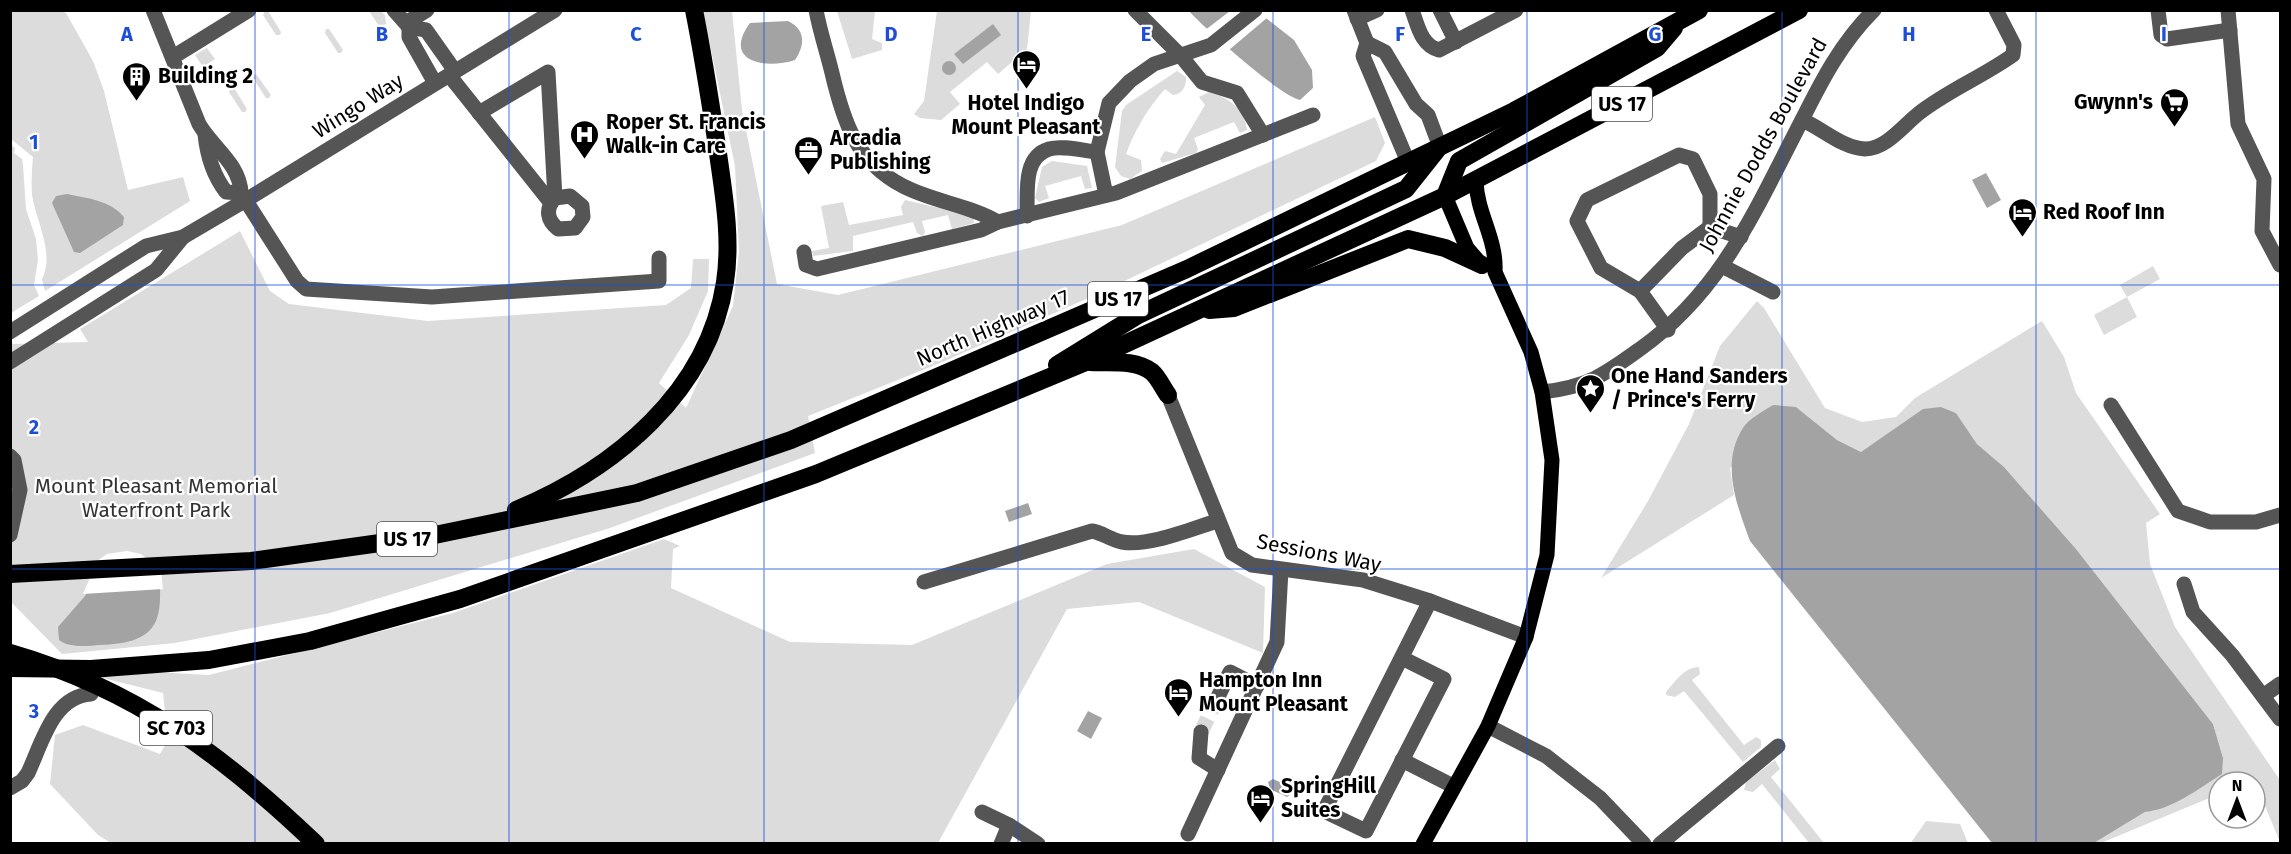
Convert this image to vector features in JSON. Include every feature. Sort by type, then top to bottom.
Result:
[{"type":"highway","points":[[430,536],[515,510],[556,493],[614,456],[643,431],[695,369],[705,347],[725,283],[728,255],[724,189],[694,10]]},
{"type":"highway","name":"US 17","points":[[1440,147],[1514,111],[1699,10]]},
{"type":"highway","name":"Johnnie Dodds Boulevard","points":[[1445,196],[1799,10]]},
{"type":"highway","points":[[1445,196],[1459,161],[1657,48],[1680,21]]},
{"type":"highway","points":[[1010,394],[1138,315],[1406,189],[1440,147]]},
{"type":"highway","name":"North Highway 17","points":[[430,536],[637,493],[791,440],[1187,269],[1440,147]]},
{"type":"highway","name":"US 17","points":[[10,668],[91,669],[209,660],[310,641],[460,599],[816,474],[1086,362],[1445,196]]},
{"type":"highway","points":[[1198,311],[1234,308],[1408,239],[1445,248],[1489,268]]},
{"type":"highway","points":[[1086,362],[1129,363],[1140,366],[1152,372],[1168,395]]},
{"type":"highway","name":"US 17","points":[[10,574],[251,561],[430,536]]},
{"type":"highway","name":"SC 703","points":[[10,653],[79,677],[166,721],[253,784],[316,843]]},
{"type":"main road","points":[[1476,181],[1477,202],[1496,258],[1489,268]]},
{"type":"main road","points":[[1423,843],[1488,726],[1526,637],[1547,555],[1552,460],[1542,392],[1531,352],[1489,268],[1467,248],[1445,196]]},
{"type":"street","points":[[153,10],[205,134],[226,157],[241,182],[244,197],[297,281],[306,289],[432,297],[659,281],[659,258]]},
{"type":"street","points":[[173,57],[249,10]]},
{"type":"street","points":[[394,10],[408,25],[426,30],[479,113],[553,201],[548,72],[479,113]]},
{"type":"street","points":[[408,25],[428,10]]},
{"type":"street","name":"Wingo Way","points":[[183,237],[244,197],[555,10]]},
{"type":"street","points":[[816,10],[845,126],[861,151],[901,186],[939,202],[981,212],[998,222]]},
{"type":"street","points":[[1135,10],[1181,56],[1203,82],[1237,93],[1263,135]]},
{"type":"street","points":[[1106,195],[1097,152],[1109,104],[1130,81],[1155,64],[1211,45],[1255,10]]},
{"type":"street","points":[[1377,10],[1355,15],[1367,43],[1385,52],[1416,104],[1428,115],[1440,147]]},
{"type":"street","points":[[1412,10],[1423,38],[1432,48],[1439,50],[1516,10]]},
{"type":"street","points":[[1440,10],[1456,42]]},
{"type":"street","name":"Johnnie Dodds Boulevard","points":[[1542,392],[1572,389],[1601,377],[1668,330],[1690,308],[1741,237],[1835,56],[1874,10]]},
{"type":"street","points":[[1802,120],[1851,147],[1867,149],[1888,139],[1938,99],[1984,75],[2013,55],[2014,45],[1996,10]]},
{"type":"street","points":[[2158,10],[2161,35],[2167,39],[2230,30]]},
{"type":"street","points":[[2228,10],[2238,124],[2264,179],[2262,231],[2280,264]]},
{"type":"street","points":[[408,25],[409,38],[435,83]]},
{"type":"street","points":[[1367,43],[1363,56],[1407,162]]},
{"type":"street","points":[[804,252],[806,265],[817,269],[981,230],[998,222],[1106,195],[1312,115]]},
{"type":"street","points":[[1027,216],[1029,167],[1040,154],[1050,148],[1097,152]]},
{"type":"street","points":[[1668,330],[1640,291],[1601,268],[1577,221],[1587,201],[1679,154],[1693,159],[1710,194],[1710,227]]},
{"type":"street","points":[[1710,227],[1741,237]]},
{"type":"street","points":[[1640,291],[1682,248],[1710,227]]},
{"type":"street","points":[[10,332],[146,246],[183,237]]},
{"type":"street","points":[[10,362],[156,270],[183,237]]},
{"type":"street","points":[[1722,266],[1773,292]]},
{"type":"street","name":"Sessions Way","points":[[1168,395],[1217,521],[1232,553],[1252,565],[1363,580],[1430,601],[1526,637]]},
{"type":"street","points":[[2111,405],[2178,511],[2210,522],[2256,522],[2280,515]]},
{"type":"street","points":[[10,456],[14,460],[20,490],[10,535]]},
{"type":"street","points":[[924,582],[1092,531],[1103,533],[1120,542],[1138,543],[1217,521]]},
{"type":"street","points":[[1188,834],[1277,642],[1281,570]]},
{"type":"street","points":[[2184,584],[2193,612],[2280,719]]},
{"type":"street","points":[[1402,658],[1444,679],[1366,831],[1324,811],[1430,601]]},
{"type":"street","points":[[1216,701],[1230,672],[1257,686]]},
{"type":"street","points":[[2263,696],[2280,684]]},
{"type":"street","points":[[10,788],[22,781],[28,773],[59,708],[78,695],[91,694]]},
{"type":"street","points":[[1488,726],[1546,756],[1600,798],[1644,843]]},
{"type":"street","points":[[1201,732],[1199,758],[1218,770]]},
{"type":"street","points":[[1660,843],[1778,746]]},
{"type":"street","points":[[1402,760],[1453,786]]},
{"type":"street","points":[[982,812],[1038,843]]},
{"type":"street","points":[[1000,843],[1009,825]]},
{"type":"green space","points":[[10,11],[61,11],[66,13],[93,61],[104,91],[128,190],[183,177],[190,201],[45,291],[42,279],[46,248],[32,195],[33,157],[11,139]]},
{"type":"green space","points":[[265,11],[268,11],[281,32],[280,35],[276,35],[263,15]]},
{"type":"green space","points":[[369,11],[381,11],[385,15],[386,24],[379,26]]},
{"type":"green space","name":"Mount Pleasant Memorial Waterfront Park","points":[[703,11],[732,11],[742,110],[777,284],[838,295],[1122,225],[1375,117],[1385,143],[1376,161],[1093,296],[940,363],[808,416],[815,453],[610,528],[330,613],[175,643],[62,654],[11,602],[10,344],[88,342],[80,329],[240,231],[270,291],[289,304],[428,321],[666,305],[691,288],[693,259],[709,259],[708,291],[689,335],[659,383],[686,408],[733,306],[739,252],[735,166]]},
{"type":"green space","points":[[837,11],[875,11],[872,39],[882,43],[882,50],[852,59]]},
{"type":"green space","points":[[937,11],[1031,11],[1027,49],[998,74],[987,62],[950,92],[960,104],[941,120],[920,118],[914,114],[924,101]]},
{"type":"green space","points":[[326,29],[329,29],[343,50],[341,53],[338,53],[325,33]]},
{"type":"green space","points":[[207,48],[215,59],[203,67],[195,55]]},
{"type":"green space","points":[[1177,71],[1186,77],[1183,89],[1173,95],[1165,89],[1142,120],[1126,154],[1141,160],[1142,171],[1130,179],[1121,176],[1115,167],[1122,111],[1126,105]]},
{"type":"green space","points":[[256,74],[271,95],[269,98],[266,98],[253,78]]},
{"type":"green space","points":[[230,88],[234,88],[247,109],[245,112],[242,112],[229,92]]},
{"type":"green space","points":[[1209,92],[1223,97],[1239,110],[1247,130],[1240,133],[1234,122],[1194,138],[1198,149],[1196,153],[1162,163],[1160,159],[1165,151],[1176,154],[1205,105],[1199,97]]},
{"type":"green space","points":[[11,145],[15,148],[14,153],[22,159],[26,209],[36,239],[38,260],[34,285],[39,296],[11,313]]},
{"type":"green space","points":[[1052,161],[1087,166],[1092,188],[1085,189],[1081,176],[1045,186],[1049,198],[1039,202],[1035,198],[1042,167]]},
{"type":"green space","points":[[905,200],[973,216],[974,223],[952,229],[948,215],[922,221],[925,232],[923,236],[917,233],[913,222],[853,236],[853,251],[813,256],[812,251],[829,248],[821,206],[843,202],[849,225],[903,215],[901,207]]},
{"type":"green space","points":[[2153,266],[2160,279],[2127,297],[2120,285]]},
{"type":"green space","points":[[2127,297],[2137,317],[2104,335],[2094,315]]},
{"type":"green space","points":[[1757,301],[1764,308],[1825,408],[1862,422],[1896,417],[1915,398],[2042,321],[2064,357],[2076,393],[2160,514],[2146,523],[2150,564],[2175,627],[2280,780],[2280,842],[2267,811],[2267,770],[2207,770],[2223,758],[2213,724],[2076,549],[2004,467],[1977,444],[1956,413],[1941,407],[1861,452],[1837,440],[1796,407],[1730,468],[1734,495],[1601,578],[1648,501],[1689,424],[1720,346]]},
{"type":"green space","points":[[664,539],[680,546],[673,549],[671,588],[790,642],[912,645],[1107,564],[1194,549],[1265,587],[1263,653],[1139,602],[1067,609],[938,843],[111,843],[98,835],[50,784],[55,735],[83,725],[160,754],[168,740],[163,693],[59,667],[209,675],[453,613]]},
{"type":"green space","points":[[1699,667],[1700,674],[1692,680],[1744,745],[1756,737],[1761,740],[1761,747],[1743,762],[1684,691],[1675,697],[1666,695],[1666,692],[1684,672]]},
{"type":"green space","points":[[1775,760],[1780,769],[1771,777],[1824,843],[1809,843],[1762,784],[1753,792],[1744,790],[1746,782]]},
{"type":"green space","points":[[2207,770],[2207,799],[2101,843],[2094,843],[2145,812],[2154,811]]},
{"type":"green space","points":[[1926,821],[1960,824],[1968,843],[1910,844]]},
{"type":"shaded area","points":[[1189,11],[1257,11],[1294,40],[1312,70],[1313,88],[1300,100],[1276,87],[1210,32]]},
{"type":"shaded area","points":[[788,21],[798,29],[802,38],[801,49],[795,60],[783,63],[760,63],[750,60],[744,54],[741,46],[750,23]]},
{"type":"shaded area","points":[[993,24],[1001,35],[963,64],[954,54]]},
{"type":"shaded area","points":[[946,61],[952,61],[956,68],[952,75],[946,75],[942,71],[942,65]]},
{"type":"shaded area","points":[[1986,173],[2001,200],[1987,208],[1972,180]]},
{"type":"shaded area","points":[[67,194],[105,203],[124,217],[123,225],[80,253],[74,252],[52,203],[56,196]]},
{"type":"shaded area","points":[[1773,405],[1796,407],[1837,440],[1861,452],[1923,409],[1941,407],[1956,413],[1977,444],[2004,467],[2076,549],[2213,724],[2223,758],[2222,770],[2207,770],[2207,784],[2185,798],[2165,807],[2145,812],[2094,843],[1992,843],[1750,541],[1736,499],[1732,470],[1736,442],[1745,425]]},
{"type":"shaded area","points":[[1028,503],[1032,514],[1009,522],[1005,511]]},
{"type":"shaded area","points":[[159,574],[157,619],[144,635],[118,644],[90,646],[73,645],[59,640],[58,627],[85,596],[93,581]]},
{"type":"shaded area","points":[[1088,711],[1102,718],[1091,739],[1077,731]]},
{"type":"shaded area","points":[[1273,779],[1289,783],[1293,792],[1287,797],[1270,789],[1268,782]]},
{"type":"pier","points":[[1261,10],[1268,17],[1229,50],[1204,31],[1230,11]]},
{"type":"pier","points":[[127,551],[141,554],[161,571],[163,589],[83,594],[97,561],[107,554]]},
{"type":"tunnel","points":[[1201,732],[1216,701]]},
{"type":"place","name":"Hotel Indigo Mount Pleasant","points":[[1026,90]]},
{"type":"place","name":"Building 2","points":[[137,102]]},
{"type":"place","name":"Gwynn's","points":[[2174,128]]},
{"type":"place","name":"Roper St. Francis Walk-in Care","points":[[585,160]]},
{"type":"place","name":"Arcadia Publishing","points":[[809,176]]},
{"type":"place","name":"Red Roof Inn","points":[[2022,238]]},
{"type":"place","name":"One Hand Sanders / Prince's Ferry","points":[[1590,414]]},
{"type":"place","name":"Hampton Inn Mount Pleasant","points":[[1178,718]]},
{"type":"place","name":"SpringHill Suites","points":[[1260,824]]}]
